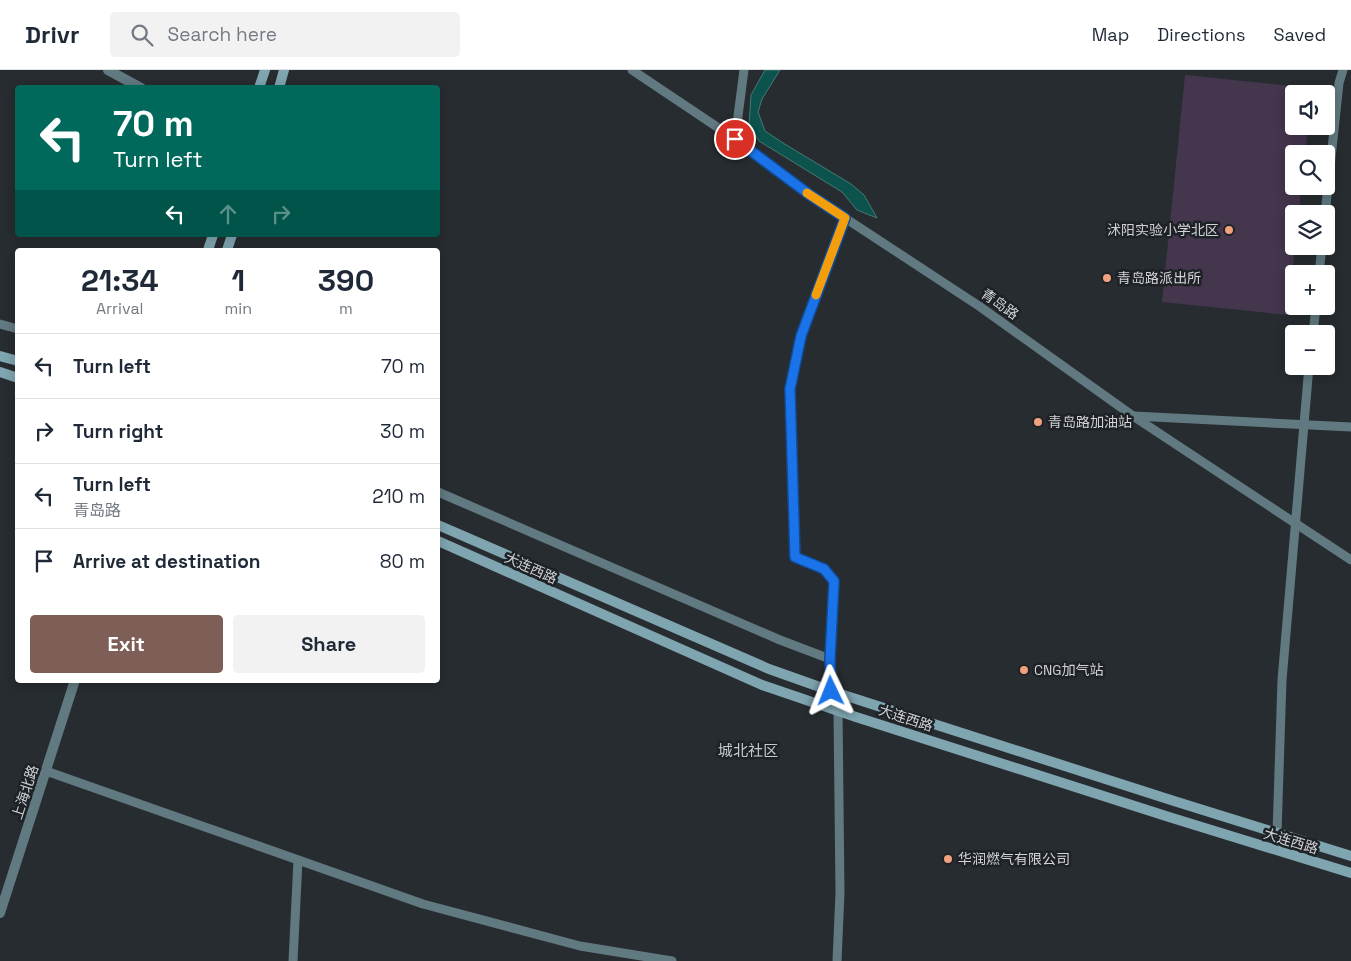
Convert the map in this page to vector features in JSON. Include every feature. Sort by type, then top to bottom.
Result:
[{"type":"main road","points":[[260,85],[265,70]]},
{"type":"main road","points":[[280,85],[284,70]]},
{"type":"main road","points":[[0,356],[15,360]]},
{"type":"main road","points":[[0,372],[15,377]]},
{"type":"main road","name":"大连西路","points":[[440,526],[769,669],[831,691],[1351,856]]},
{"type":"main road","name":"大连西路","points":[[440,542],[762,685],[1351,874]]},
{"type":"street","points":[[108,70],[136,85]]},
{"type":"street","name":"青岛路","points":[[632,70],[735,139],[810,195],[979,306],[1133,416],[1351,560]]},
{"type":"street","points":[[735,139],[744,70]]},
{"type":"street","points":[[1326,205],[1342,70]]},
{"type":"street","points":[[831,691],[830,659],[834,581],[824,569],[795,557],[790,389],[801,336],[845,218]]},
{"type":"street","points":[[0,324],[15,328]]},
{"type":"street","points":[[1278,833],[1282,680],[1308,375]]},
{"type":"street","points":[[1133,416],[1351,427]]},
{"type":"street","points":[[440,493],[780,640],[830,659]]},
{"type":"street","name":"上海北路","points":[[0,913],[74,683]]},
{"type":"street","points":[[837,961],[840,893],[838,710]]},
{"type":"street","points":[[46,771],[423,904],[580,946],[672,961]]},
{"type":"street","points":[[293,961],[298,860]]},
{"type":"shaded area","points":[[765,70],[780,70],[762,99],[758,112],[765,131],[851,184],[864,195],[877,218],[857,210],[842,192],[759,141],[749,125],[751,95]]},
{"type":"shaded area","points":[[1185,75],[1285,85],[1285,135],[1307,135],[1306,145],[1285,145],[1285,195],[1300,195],[1300,205],[1285,205],[1285,255],[1294,255],[1293,265],[1285,265],[1285,315],[1162,302]]},
{"type":"slow traffic","points":[[807,193],[845,218],[816,295]]},
{"type":"place","name":"沭阳实验小学北区","points":[[1229,230]]},
{"type":"place","name":"青岛路派出所","points":[[1107,278]]},
{"type":"place","name":"青岛路加油站","points":[[1038,422]]},
{"type":"place","name":"CNG加气站","points":[[1024,670]]},
{"type":"place","name":"华润燃气有限公司","points":[[948,859]]},
{"type":"district","name":"城北社区","points":[[748,750]]},
{"type":"route","points":[[735,139],[810,195],[845,218],[801,336],[790,389],[795,557],[824,569],[834,581],[830,659],[831,691]]}]
